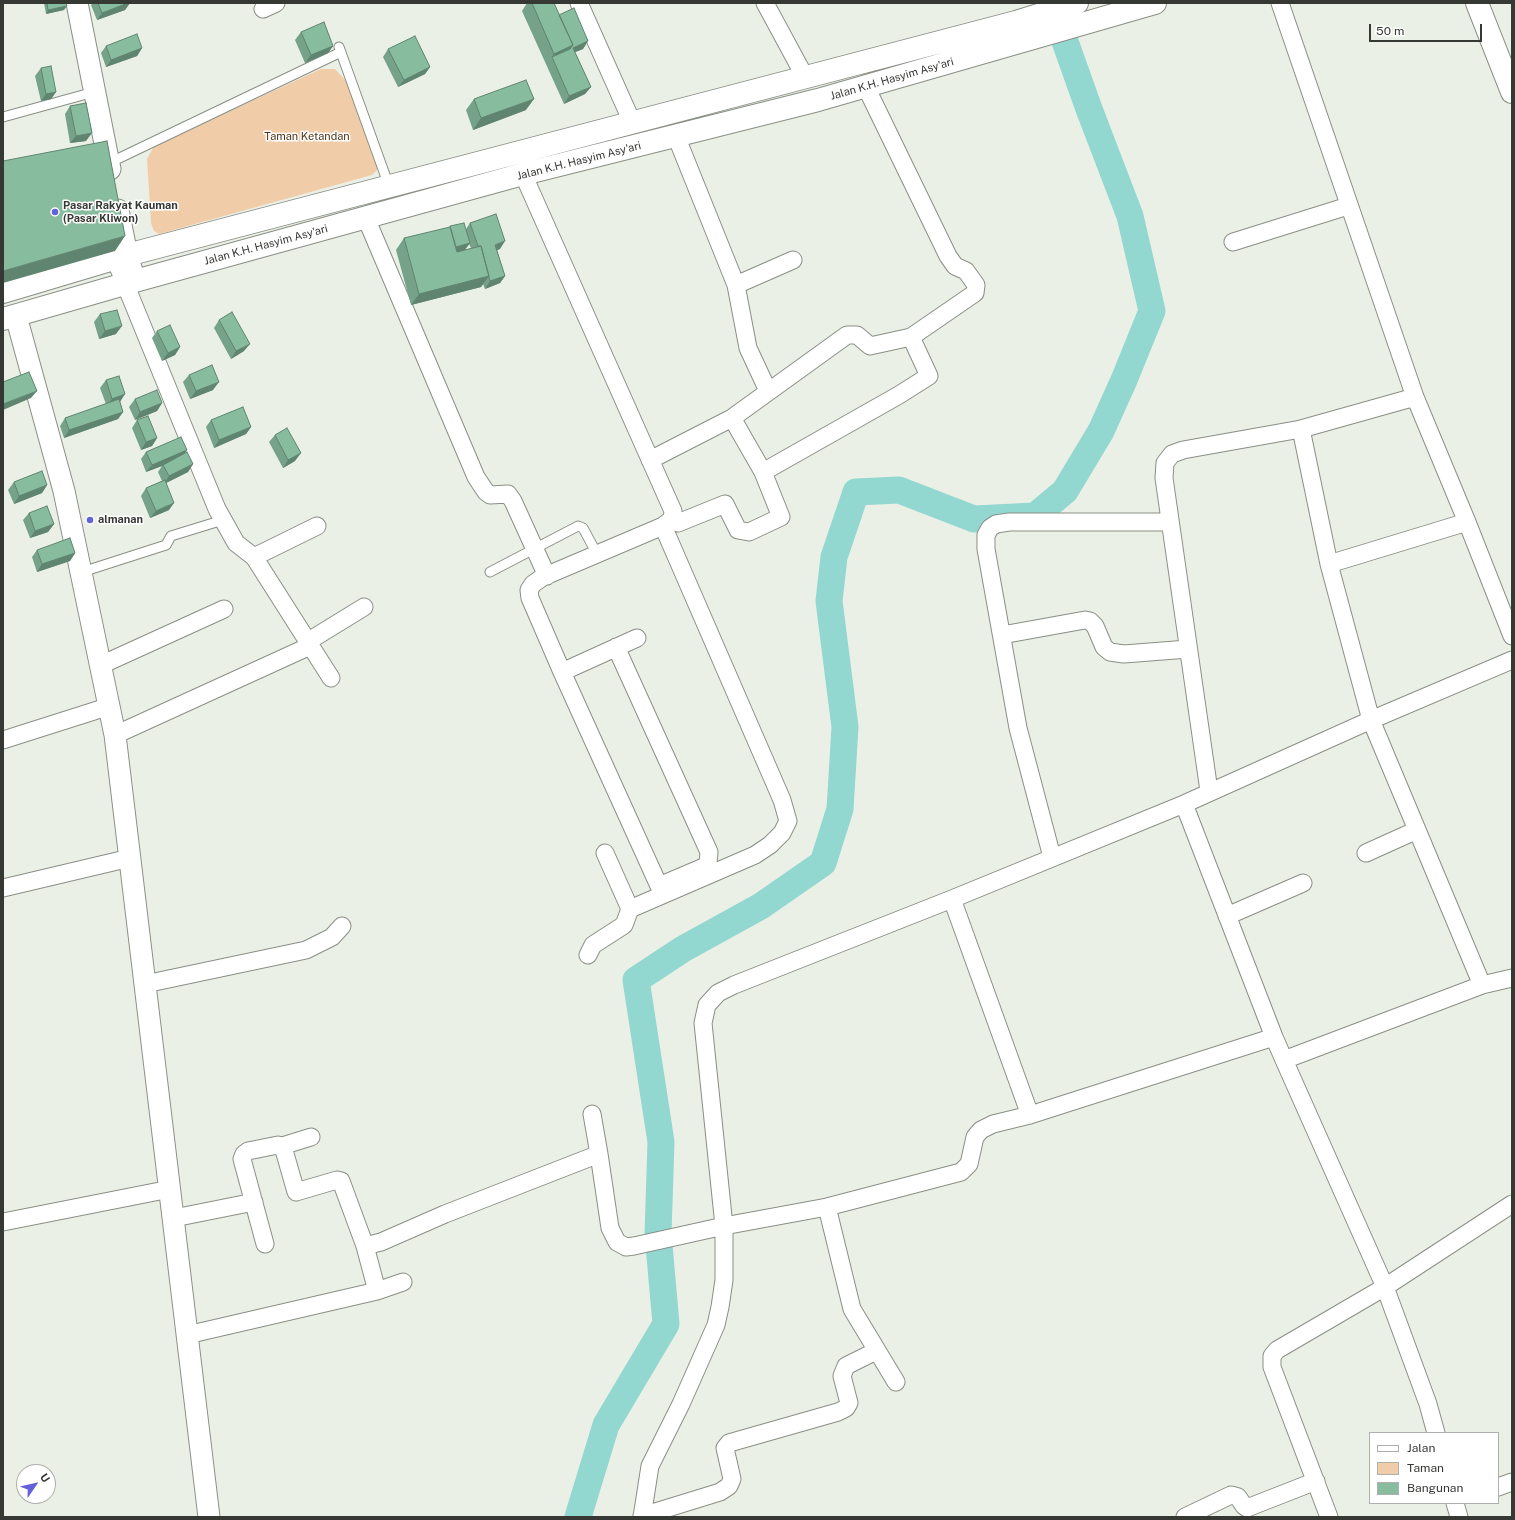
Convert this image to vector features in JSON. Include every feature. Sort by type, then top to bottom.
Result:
[{"type":"main road","name":"Jalan K.H. Hasyim Asy'ari","points":[[10,317],[130,282],[523,174],[676,136],[866,86],[1019,32],[1078,3]]},
{"type":"main road","name":"Jalan K.H. Hasyim Asy'ari","points":[[3,292],[121,257],[805,77],[1019,32],[1083,24],[1155,3]]},
{"type":"main road","points":[[1477,3],[1512,92]]},
{"type":"street","points":[[77,3],[114,190],[121,257],[200,470],[223,520],[236,543],[254,556],[308,644],[332,678]]},
{"type":"street","points":[[579,3],[632,122]]},
{"type":"street","points":[[765,3],[805,77]]},
{"type":"street","points":[[1280,3],[1414,397],[1468,522],[1512,636]]},
{"type":"street","points":[[650,460],[732,418],[847,335],[857,335],[870,346],[912,337],[975,293],[976,285],[966,271],[955,266],[948,256],[866,86]]},
{"type":"street","points":[[676,136],[736,285],[748,348],[768,391]]},
{"type":"street","points":[[523,174],[673,511],[667,523],[782,800],[788,821],[782,833],[770,845],[755,855],[661,891]]},
{"type":"street","points":[[1233,242],[1348,206]]},
{"type":"street","points":[[366,218],[476,477],[486,492],[490,495],[508,494],[513,501],[548,576]]},
{"type":"street","points":[[736,285],[793,260]]},
{"type":"street","points":[[10,317],[64,492],[115,735],[209,1517]]},
{"type":"street","points":[[762,472],[892,399],[929,376],[912,337]]},
{"type":"street","points":[[1209,791],[1164,478],[1165,464],[1172,454],[1183,450],[1301,429],[1414,397]]},
{"type":"street","points":[[661,891],[562,672],[530,598],[529,590],[533,584],[548,576],[667,523],[678,523],[725,504],[738,530],[749,532],[765,526],[781,517],[762,472],[732,418]]},
{"type":"street","points":[[1301,429],[1329,564],[1371,720],[1482,985]]},
{"type":"street","points":[[1052,857],[1018,728],[986,549],[986,535],[990,528],[996,524],[1009,522],[1170,522]]},
{"type":"street","points":[[1329,564],[1468,522]]},
{"type":"street","points":[[254,556],[317,526]]},
{"type":"street","points":[[115,735],[308,644],[364,607]]},
{"type":"street","points":[[101,665],[224,608]]},
{"type":"street","points":[[1002,635],[1085,620],[1090,621],[1095,626],[1104,647],[1110,652],[1124,654],[1188,649]]},
{"type":"street","points":[[562,672],[638,638]]},
{"type":"street","points":[[588,955],[593,945],[624,925],[630,909],[706,866],[708,863],[709,852],[616,647]]},
{"type":"street","points":[[876,1351],[846,1366],[842,1376],[849,1402],[846,1408],[838,1412],[729,1443],[725,1448],[732,1479],[729,1486],[720,1492],[642,1516],[650,1466],[681,1404],[716,1325],[724,1280],[724,1226],[703,1023],[707,1005],[718,993],[734,985],[952,899],[1184,804],[1209,791],[1512,660]]},
{"type":"street","points":[[3,740],[110,706]]},
{"type":"street","points":[[1184,804],[1274,1037],[1385,1287],[1428,1404],[1436,1432]]},
{"type":"street","points":[[1366,853],[1417,830]]},
{"type":"street","points":[[605,853],[630,909]]},
{"type":"street","points":[[3,888],[130,858]]},
{"type":"street","points":[[1227,916],[1303,883]]},
{"type":"street","points":[[952,899],[1030,1115]]},
{"type":"street","points":[[145,984],[306,950],[332,937],[342,926]]},
{"type":"street","points":[[1284,1060],[1482,985],[1512,978]]},
{"type":"street","points":[[592,1114],[610,1228],[617,1242],[626,1247],[649,1244],[724,1226],[827,1207],[961,1172],[969,1164],[975,1138],[981,1130],[993,1124],[1030,1115],[1274,1037]]},
{"type":"street","points":[[265,1244],[242,1158],[244,1154],[278,1144],[282,1146],[311,1137]]},
{"type":"street","points":[[282,1146],[296,1192],[337,1180],[341,1181],[365,1246],[377,1291]]},
{"type":"street","points":[[365,1246],[381,1242],[445,1214],[598,1154]]},
{"type":"street","points":[[3,1222],[170,1189]]},
{"type":"street","points":[[174,1218],[254,1202]]},
{"type":"street","points":[[1329,1517],[1272,1367],[1272,1356],[1277,1350],[1385,1287],[1512,1204]]},
{"type":"street","points":[[827,1207],[852,1309],[896,1382]]},
{"type":"street","points":[[187,1335],[377,1291],[402,1282]]},
{"type":"street","points":[[1185,1517],[1231,1495],[1238,1497],[1244,1506],[1248,1508],[1316,1481]]},
{"type":"street","points":[[1499,1487],[1512,1482]]},
{"type":"street","points":[[1455,1504],[1459,1517]]},
{"type":"lane","points":[[108,163],[340,50],[389,186]]},
{"type":"lane","points":[[3,117],[94,92]]},
{"type":"lane","points":[[82,572],[166,545],[171,536],[223,520]]},
{"type":"lane","points":[[490,572],[534,548],[581,526],[597,554]]},
{"type":"green space","name":"Taman Ketandan","points":[[321,69],[335,69],[346,81],[377,159],[377,170],[372,175],[159,234],[154,231],[151,223],[147,159],[154,146]]},
{"type":"building","points":[[47,3],[66,3],[67,6],[48,10]]},
{"type":"building","points":[[98,3],[128,3],[102,13]]},
{"type":"building","points":[[532,3],[554,3],[573,45],[554,54]]},
{"type":"building","points":[[574,8],[588,41],[573,48],[591,87],[569,96],[552,57],[570,49],[573,45],[559,15]]},
{"type":"building","points":[[324,22],[333,46],[311,55],[301,32]]},
{"type":"building","points":[[137,34],[142,48],[111,60],[106,46]]},
{"type":"building","points":[[415,36],[430,67],[404,80],[388,49]]},
{"type":"building","points":[[51,66],[56,92],[46,94],[41,68]]},
{"type":"building","points":[[526,80],[534,99],[481,118],[474,99]]},
{"type":"building","points":[[86,103],[92,133],[76,136],[70,106]]},
{"type":"building","name":"Pasar Rakyat Kauman (Pasar Kliwon)","points":[[107,141],[125,236],[3,271],[3,161]]},
{"type":"building","points":[[496,214],[505,241],[495,245],[505,276],[490,281],[481,246],[478,246],[470,223]]},
{"type":"building","points":[[464,223],[470,243],[456,247],[450,226]]},
{"type":"building","points":[[450,227],[457,252],[481,246],[489,276],[419,294],[404,238]]},
{"type":"building","points":[[117,310],[122,326],[105,331],[100,314]]},
{"type":"building","points":[[232,312],[250,344],[236,351],[219,320]]},
{"type":"building","points":[[170,325],[180,347],[168,353],[157,331]]},
{"type":"building","points":[[212,365],[219,382],[196,391],[189,375]]},
{"type":"building","points":[[29,372],[37,391],[3,404],[3,382]]},
{"type":"building","points":[[119,376],[125,394],[112,399],[106,380]]},
{"type":"building","points":[[157,390],[162,403],[140,412],[135,399]]},
{"type":"building","points":[[119,399],[123,412],[69,430],[65,418]]},
{"type":"building","points":[[243,407],[251,427],[219,440],[211,420]]},
{"type":"building","points":[[148,416],[157,438],[146,442],[137,420]]},
{"type":"building","points":[[287,428],[301,453],[288,460],[275,435]]},
{"type":"building","points":[[181,437],[187,450],[152,465],[146,452]]},
{"type":"building","points":[[187,452],[193,464],[169,476],[163,465]]},
{"type":"building","points":[[42,471],[47,485],[19,496],[14,482]]},
{"type":"building","points":[[165,480],[174,503],[156,511],[146,488]]},
{"type":"building","points":[[47,506],[54,524],[35,531],[29,513]]},
{"type":"building","points":[[70,538],[75,553],[42,564],[37,550]]},
{"type":"waterway","points":[[578,1517],[606,1425],[666,1324],[658,1234],[661,1142],[636,980],[683,949],[761,906],[823,863],[840,809],[845,727],[829,601],[834,557],[856,492],[899,490],[974,519],[1035,516],[1065,491],[1101,431],[1124,380],[1152,311],[1130,216],[1089,109],[1052,5]]},
{"type":"place","name":"Pasar Rakyat Kauman (Pasar Kliwon)","points":[[55,212]]},
{"type":"place","name":"almanan","points":[[90,520]]}]
